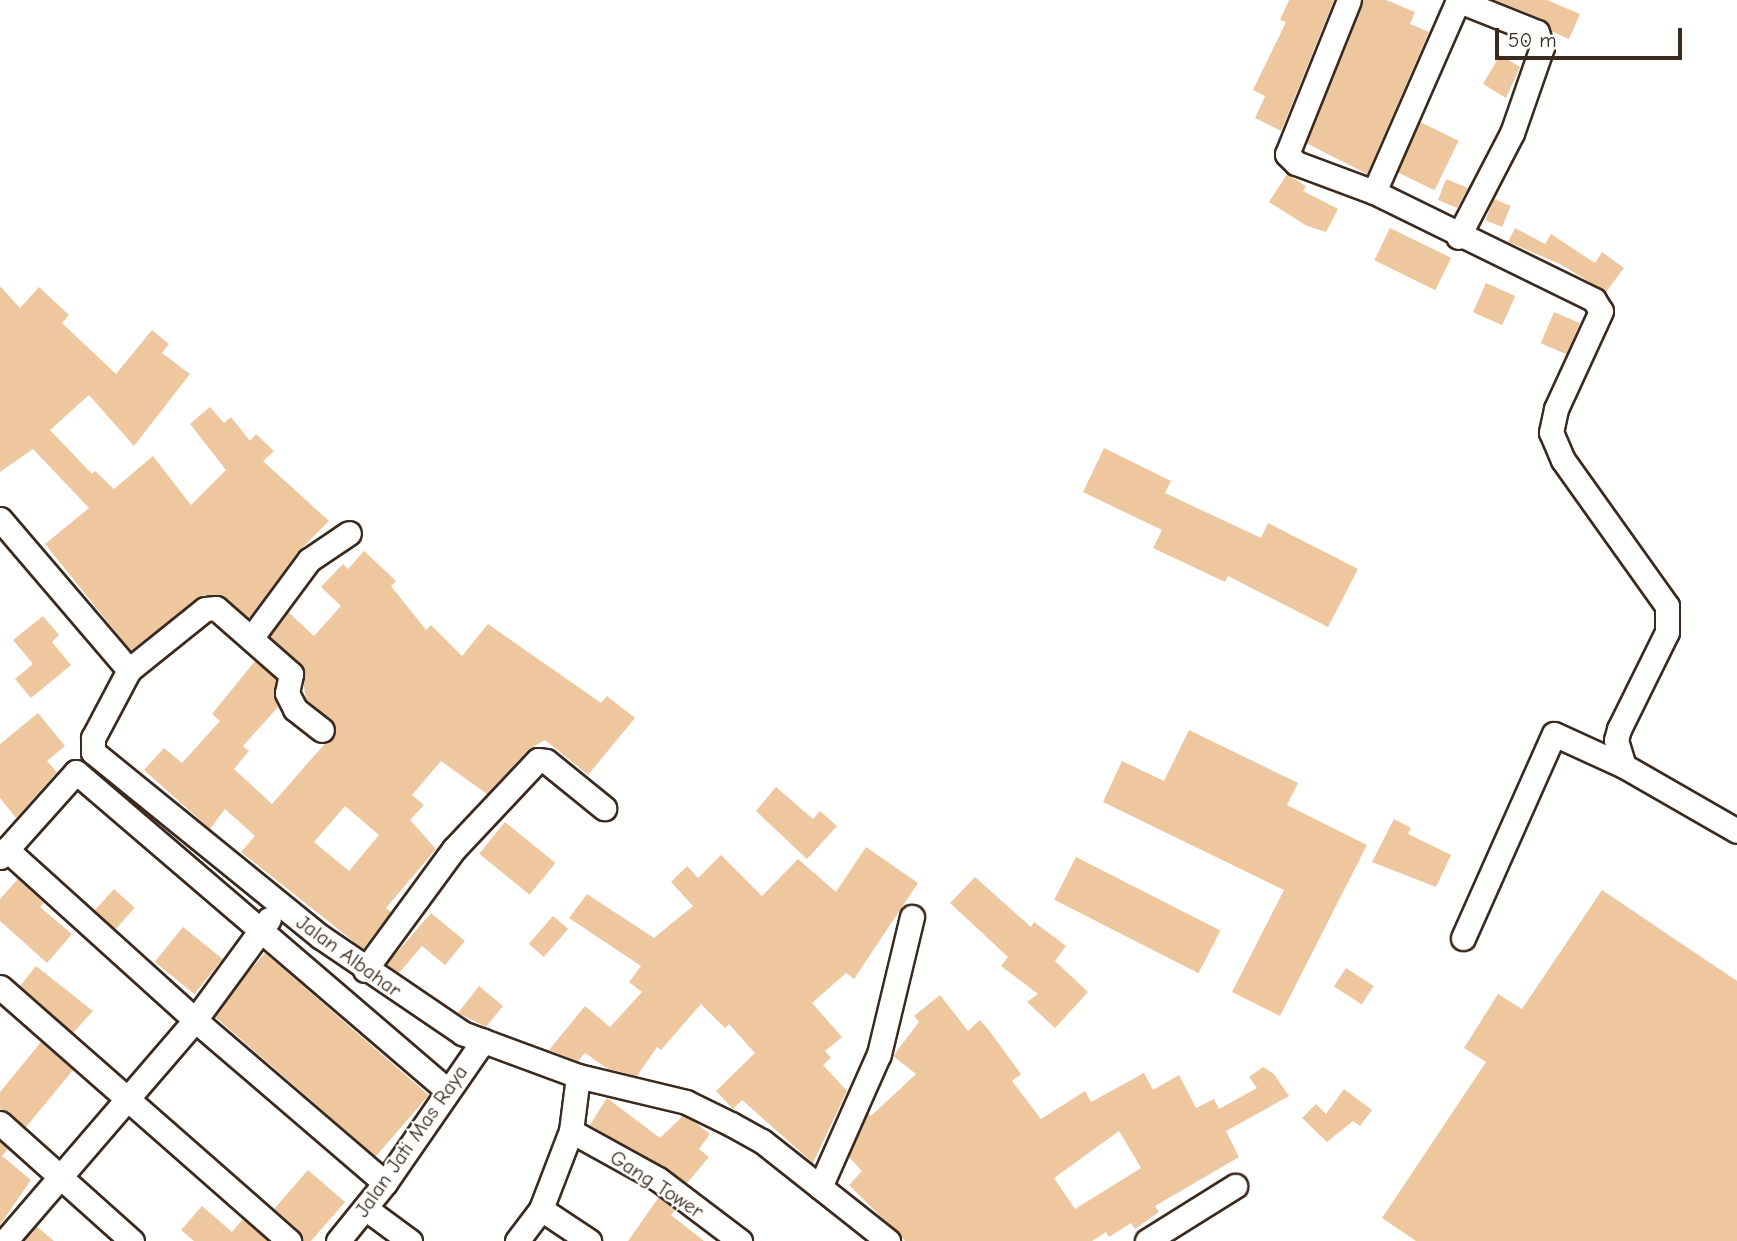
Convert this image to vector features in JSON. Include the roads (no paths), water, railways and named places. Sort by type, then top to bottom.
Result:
[{"type":"street","points":[[1349,0],[1287,154],[1296,163],[1374,192],[1458,237],[1594,300],[1601,311],[1556,409],[1551,432],[1563,460],[1667,606],[1667,632],[1616,740],[1624,766]]},
{"type":"street","points":[[1374,192],[1458,0],[1537,32],[1542,47],[1512,133],[1458,237]]},
{"type":"street","points":[[0,519],[129,670],[208,607],[216,608],[291,674],[287,693],[295,709],[322,730]]},
{"type":"street","points":[[252,637],[309,560],[349,533]]},
{"type":"street","name":"Jalan Albahar","points":[[129,670],[93,738],[93,752],[279,904],[374,976],[462,1033],[578,1076],[686,1102],[762,1141],[878,1238]]},
{"type":"street","points":[[1463,937],[1553,734],[1624,766],[1737,831]]},
{"type":"street","points":[[356,1013],[374,976],[454,849],[538,760],[547,761],[604,808]]},
{"type":"street","points":[[385,1183],[3,853],[76,772],[447,1090]]},
{"type":"street","points":[[5,1241],[195,1020],[279,904]]},
{"type":"street","points":[[820,1187],[879,1054],[912,917]]},
{"type":"street","points":[[0,987],[289,1241]]},
{"type":"street","name":"Jalan Jati Mas Raya","points":[[338,1241],[385,1183],[483,1041]]},
{"type":"street","points":[[517,1241],[541,1209],[570,1131],[578,1076]]},
{"type":"street","points":[[0,1123],[132,1241]]},
{"type":"street","name":"Gang Tower","points":[[570,1131],[658,1179],[740,1241]]},
{"type":"street","points":[[1147,1241],[1235,1186]]},
{"type":"street","points":[[365,1208],[410,1241]]},
{"type":"street","points":[[541,1209],[589,1241]]}]
